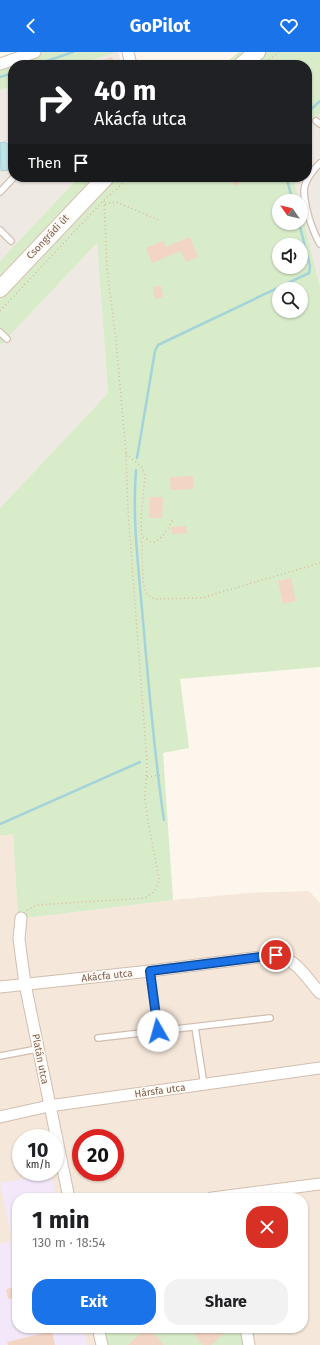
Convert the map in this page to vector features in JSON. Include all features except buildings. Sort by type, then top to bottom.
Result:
[{"type":"main road","points":[[248,60],[258,52]]},
{"type":"main road","name":"Csongrádi út","points":[[0,289],[102,187]]},
{"type":"street","points":[[12,60],[35,52]]},
{"type":"street","name":"Platán utca","points":[[21,918],[19,939],[25,984],[37,1049],[68,1193]]},
{"type":"street","name":"Akácfa utca","points":[[0,987],[150,971],[276,955],[285,956],[293,961],[320,993]]},
{"type":"street","name":"Hársfa utca","points":[[0,1117],[49,1106],[320,1068]]},
{"type":"street","points":[[254,1193],[320,1184]]},
{"type":"street","points":[[99,1333],[102,1345]]},
{"type":"street","points":[[247,1333],[249,1345]]},
{"type":"lane","points":[[312,172],[320,163]]},
{"type":"lane","points":[[1,190],[9,182]]},
{"type":"lane","points":[[306,182],[303,196],[315,235],[320,244]]},
{"type":"lane","points":[[0,230],[11,240]]},
{"type":"lane","points":[[0,332],[7,339]]},
{"type":"lane","points":[[150,971],[158,1031]]},
{"type":"lane","points":[[98,1038],[270,1018]]},
{"type":"lane","points":[[195,1027],[204,1085]]},
{"type":"lane","points":[[0,1056],[37,1049]]},
{"type":"path","points":[[269,60],[279,52]]},
{"type":"path","points":[[0,311],[102,187],[116,182]]},
{"type":"path","points":[[21,918],[29,908],[37,905],[144,898],[155,890],[159,879],[145,799],[147,777],[128,510],[126,454],[116,340],[107,269],[102,187]]},
{"type":"path","points":[[104,204],[116,202],[159,220]]},
{"type":"path","points":[[126,454],[144,469],[145,476],[141,519],[143,537],[144,588],[149,596],[160,600],[201,598],[320,563]]},
{"type":"path","points":[[143,537],[151,542],[155,542],[160,539],[173,520]]},
{"type":"path","points":[[147,777],[160,775]]},
{"type":"shaded area","points":[[119,52],[120,60],[93,60]]},
{"type":"shaded area","points":[[8,88],[8,182],[74,182],[0,261],[0,90]]},
{"type":"shaded area","points":[[320,113],[320,287],[306,230],[308,230],[308,194],[297,194],[294,182],[312,182],[312,120]]},
{"type":"shaded area","points":[[97,243],[108,393],[0,508],[0,346]]},
{"type":"shaded area","points":[[13,834],[18,919],[173,900],[248,893],[309,891],[320,903],[320,1345],[0,1345],[0,836]]},
{"type":"shaded area","points":[[12,1181],[52,1181],[55,1193],[12,1193],[12,1241],[0,1183]]},
{"type":"shaded area","points":[[12,1241],[12,1333],[84,1333],[87,1345],[0,1345],[0,1244]]},
{"type":"green space","points":[[24,52],[117,52],[92,60],[8,60],[8,88],[0,90],[0,60]]},
{"type":"green space","points":[[239,52],[320,52],[320,113],[312,120],[312,60],[229,60]]},
{"type":"green space","points":[[74,182],[294,182],[297,194],[272,194],[272,230],[306,230],[320,287],[320,667],[180,679],[189,748],[163,753],[173,900],[18,919],[13,834],[0,836],[0,508],[108,393],[97,243],[0,346],[0,261]]},
{"type":"green space","points":[[99,1333],[247,1333],[249,1345],[102,1345]]},
{"type":"water","points":[[4,142],[8,144],[8,170],[1,171],[0,143]]},
{"type":"waterway","points":[[50,60],[73,52]]},
{"type":"waterway","points":[[0,77],[8,75]]},
{"type":"waterway","points":[[312,108],[320,101]]},
{"type":"waterway","points":[[287,182],[291,194]]},
{"type":"waterway","points":[[137,458],[155,351],[158,345],[309,273],[310,266],[301,230]]},
{"type":"waterway","points":[[136,470],[135,527],[138,565],[152,721],[164,820]]},
{"type":"waterway","points":[[0,824],[140,762]]},
{"type":"route","points":[[158,1031],[150,971],[276,955]]}]
